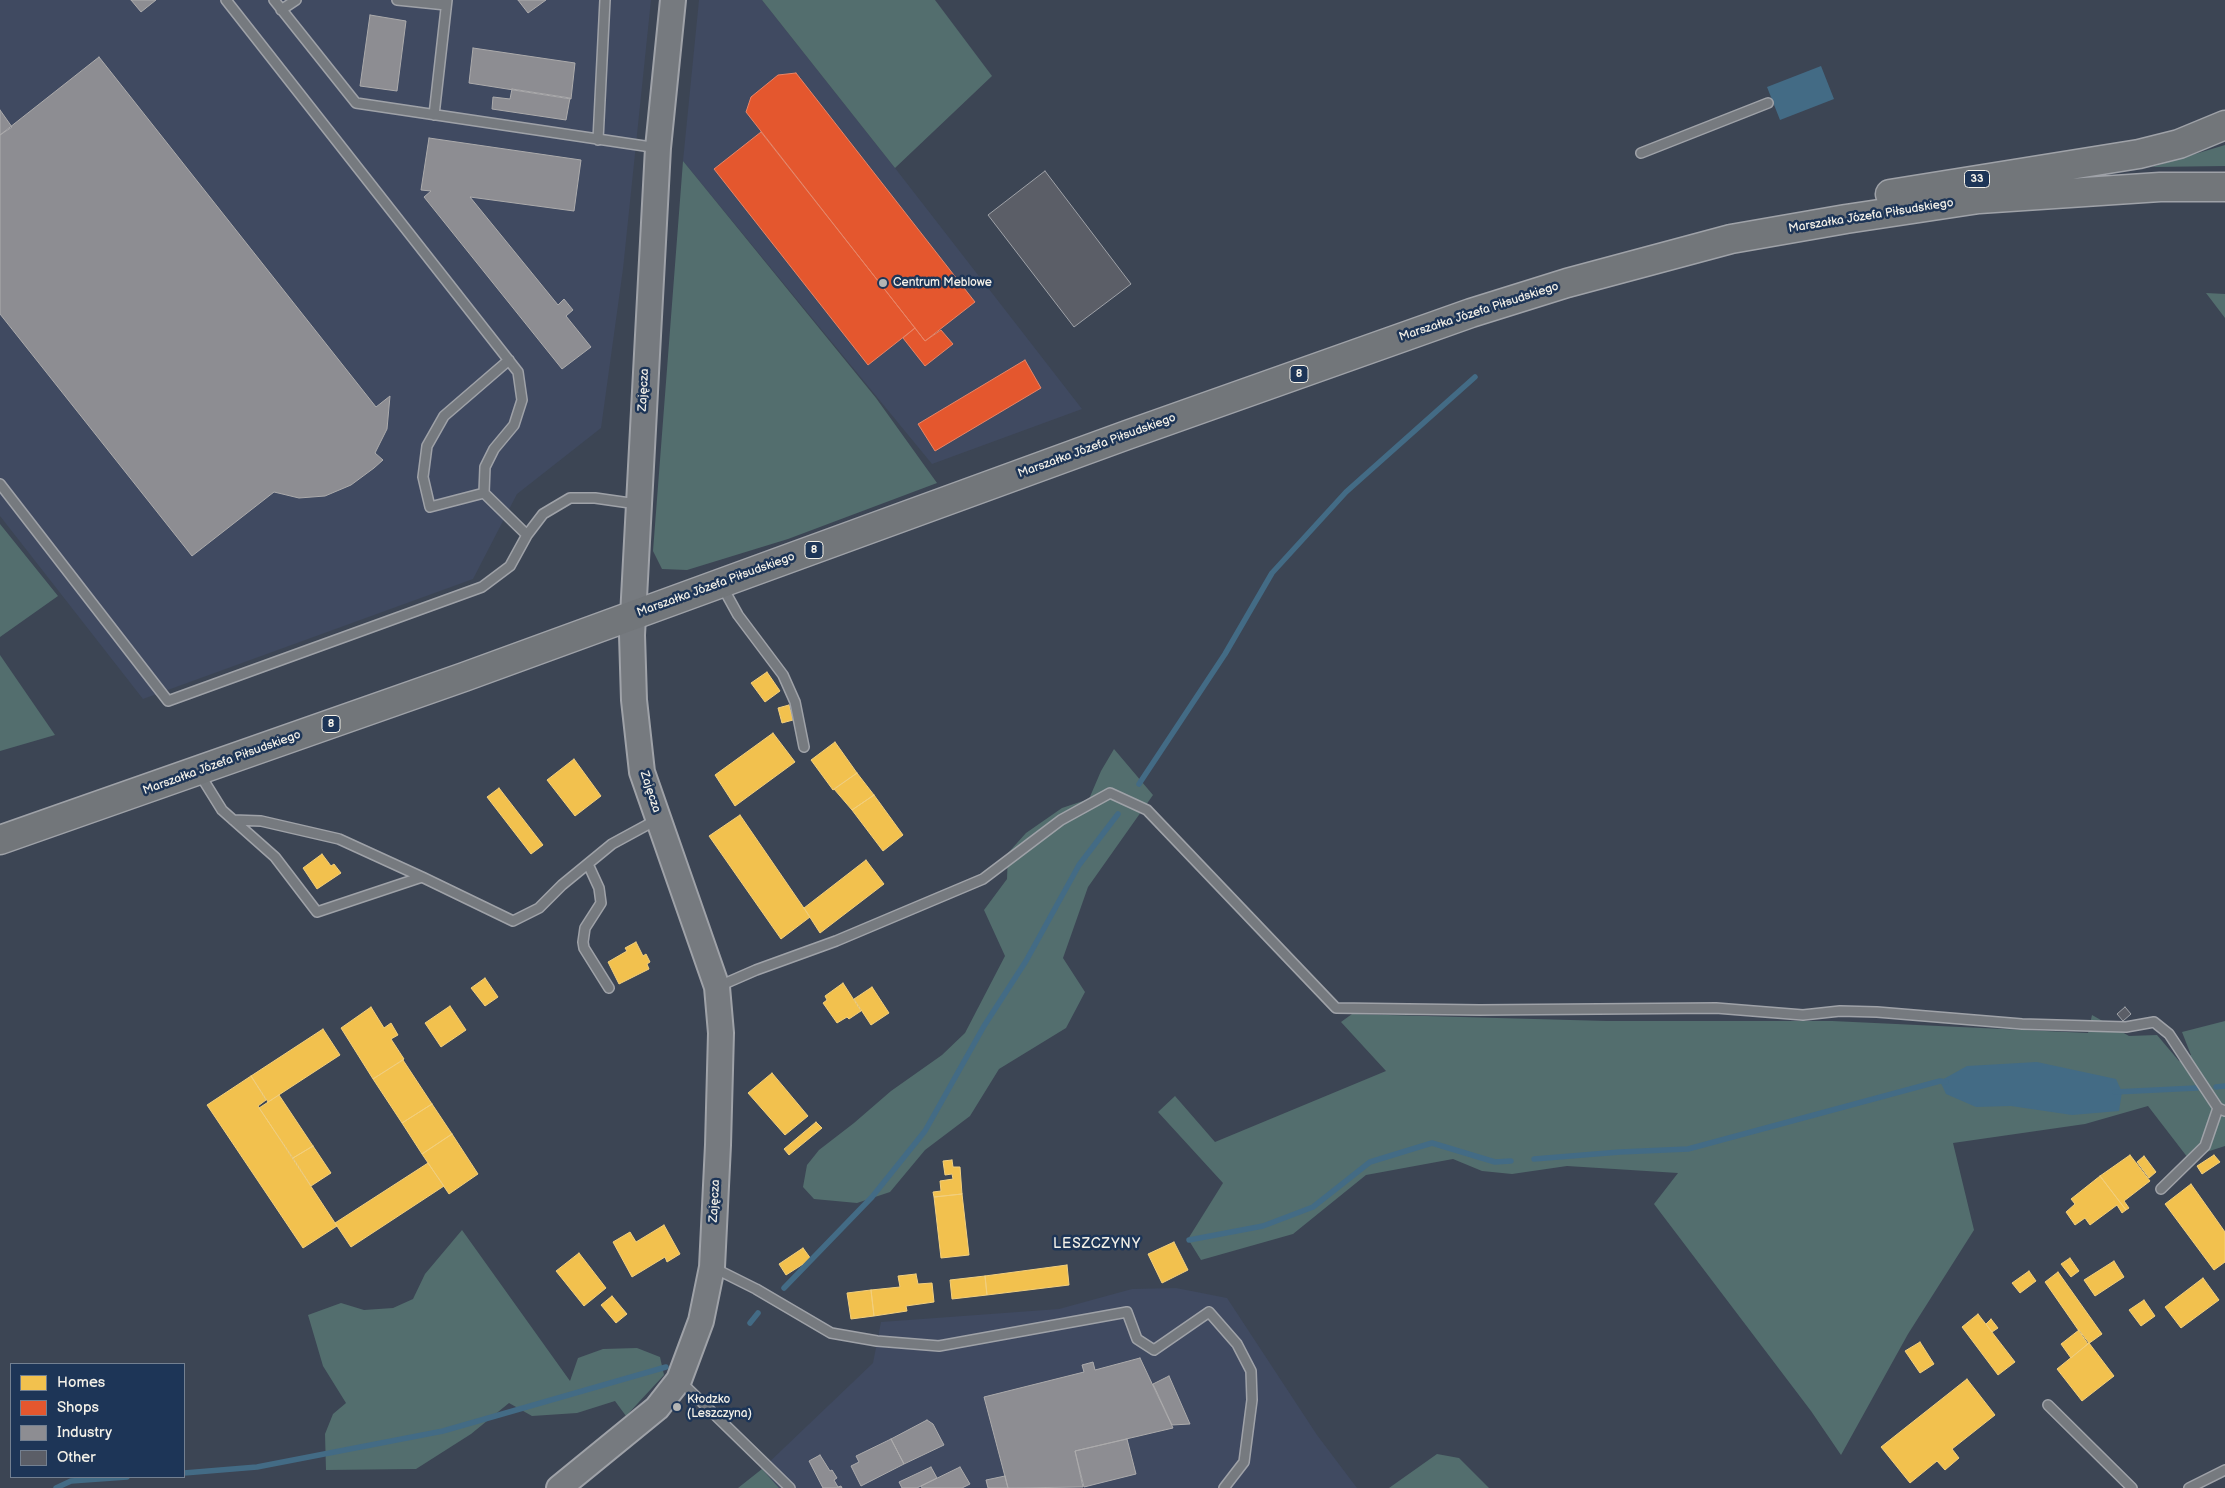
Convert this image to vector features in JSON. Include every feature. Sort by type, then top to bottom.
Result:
[{"type":"highway","name":"33","points":[[1731,239],[1764,223],[1828,205],[2139,154],[2179,144],[2225,125]]},
{"type":"highway","name":"Marszałka Józefa Piłsudskiego","points":[[0,840],[464,677],[1127,435],[1471,313],[1567,282],[1731,239],[1979,199],[2160,187],[2225,187]]},
{"type":"street","name":"Zajęcza","points":[[559,1488],[657,1408],[679,1380],[701,1321],[712,1267],[721,1042],[717,987],[642,772],[634,700],[632,635],[637,504],[658,148],[673,0]]},
{"type":"lane","points":[[226,0],[518,372],[522,400],[514,425],[494,449],[485,467],[484,492],[527,535]]},
{"type":"lane","points":[[274,0],[356,104],[658,148]]},
{"type":"lane","points":[[281,10],[296,0]]},
{"type":"lane","points":[[397,0],[447,2],[434,115]]},
{"type":"lane","points":[[598,140],[605,0]]},
{"type":"lane","points":[[1641,153],[1768,103]]},
{"type":"lane","points":[[484,492],[430,507],[423,477],[427,446],[444,416],[509,360]]},
{"type":"lane","points":[[0,484],[168,701],[482,587],[510,566],[527,535],[543,514],[570,498],[595,498],[637,504]]},
{"type":"lane","points":[[720,584],[738,615],[783,675],[795,702],[804,747]]},
{"type":"lane","points":[[197,771],[222,810],[275,857],[317,912],[422,876]]},
{"type":"lane","points":[[717,987],[756,970],[836,941],[983,879],[1061,820],[1110,793],[1148,810],[1336,1008],[1480,1010],[1716,1008],[1803,1015],[1840,1011],[1877,1012],[2022,1024],[2126,1027],[2154,1022],[2169,1034],[2222,1110],[2205,1146],[2161,1189]]},
{"type":"lane","points":[[233,820],[260,820],[339,839],[422,876],[513,921],[538,908],[562,885],[612,844],[659,819]]},
{"type":"lane","points":[[588,864],[599,888],[601,903],[585,928],[582,942],[609,988]]},
{"type":"lane","points":[[712,1267],[756,1289],[831,1333],[877,1342],[939,1346],[1128,1312],[1137,1339],[1154,1350],[1210,1312],[1237,1344],[1251,1371],[1252,1400],[1244,1462],[1224,1488]]},
{"type":"lane","points":[[679,1380],[790,1488]]},
{"type":"lane","points":[[2048,1405],[2132,1488]]},
{"type":"lane","points":[[2189,1488],[2225,1470]]},
{"type":"shaded area","points":[[0,0],[651,0],[623,269],[601,428],[517,494],[473,579],[143,699],[0,516]]},
{"type":"shaded area","name":"Centrum Meblowe","points":[[699,0],[762,0],[1082,409],[932,464],[683,161]]},
{"type":"shaded area","points":[[1821,66],[1834,99],[1780,120],[1767,87]]},
{"type":"shaded area","points":[[2037,1062],[2116,1079],[2122,1092],[2119,1111],[2072,1115],[2011,1106],[1976,1107],[1946,1094],[1940,1081],[1967,1066]]},
{"type":"shaded area","points":[[1176,1288],[1227,1298],[1317,1435],[1357,1488],[779,1488],[762,1469],[873,1363],[881,1322],[1059,1309],[1132,1289]]},
{"type":"green space","points":[[762,0],[935,0],[992,76],[895,168]]},
{"type":"green space","points":[[2225,145],[2225,166],[2152,167]]},
{"type":"green space","points":[[683,161],[876,398],[937,483],[788,539],[687,570],[662,569],[653,551]]},
{"type":"green space","points":[[2206,293],[2225,294],[2225,318]]},
{"type":"green space","points":[[0,524],[58,596],[0,637]]},
{"type":"green space","points":[[0,655],[55,735],[0,751]]},
{"type":"green space","points":[[1114,749],[1153,795],[1088,887],[1063,958],[1085,992],[1066,1028],[999,1069],[970,1116],[925,1150],[890,1192],[857,1203],[814,1199],[803,1187],[807,1165],[819,1150],[891,1091],[942,1055],[965,1033],[1005,956],[984,910],[1007,879],[1008,853],[1026,833],[1062,808],[1089,799],[1101,771]]},
{"type":"green space","points":[[1352,1014],[1607,1021],[1832,1021],[2088,1033],[2092,1015],[2129,1036],[2157,1035],[2179,1061],[2191,1055],[2182,1032],[2225,1021],[2225,1146],[2188,1158],[2148,1106],[2085,1124],[1953,1143],[1974,1230],[1908,1334],[1841,1455],[1811,1411],[1654,1204],[1678,1173],[1567,1166],[1512,1174],[1482,1171],[1453,1159],[1366,1175],[1293,1234],[1201,1260],[1188,1239],[1223,1183],[1158,1112],[1175,1096],[1215,1142],[1386,1071],[1341,1022]]},
{"type":"green space","points":[[462,1230],[570,1381],[578,1358],[603,1349],[637,1348],[660,1357],[664,1375],[626,1416],[615,1401],[577,1413],[532,1416],[509,1403],[471,1434],[416,1469],[326,1470],[325,1434],[333,1414],[346,1403],[323,1366],[308,1315],[341,1303],[364,1310],[393,1308],[413,1299],[425,1274]]},
{"type":"green space","points":[[1437,1454],[1459,1458],[1489,1488],[1389,1488]]},
{"type":"green space","points":[[762,1469],[779,1488],[738,1488]]},
{"type":"building: Homes","points":[[767,672],[780,691],[765,702],[751,683]]},
{"type":"building: Homes","points":[[789,705],[793,720],[782,723],[778,708]]},
{"type":"building: Homes","points":[[773,733],[795,762],[735,806],[715,775]]},
{"type":"building: Homes","points":[[835,742],[857,773],[833,790],[811,760]]},
{"type":"building: Homes","points":[[574,759],[601,796],[575,816],[547,780]]},
{"type":"building: Homes","points":[[857,773],[874,795],[852,810],[834,789]]},
{"type":"building: Homes","points":[[499,788],[543,845],[531,854],[487,797]]},
{"type":"building: Homes","points":[[874,795],[903,835],[883,851],[852,810]]},
{"type":"building: Homes","points":[[740,815],[810,917],[781,939],[709,836]]},
{"type":"building: Homes","points":[[322,854],[331,866],[334,864],[341,873],[317,889],[303,868]]},
{"type":"building: Homes","points":[[866,860],[884,884],[820,933],[804,908]]},
{"type":"building: Homes","points":[[636,942],[643,956],[646,954],[650,962],[647,964],[649,969],[619,984],[608,962],[627,951],[625,948]]},
{"type":"building: Homes","points":[[485,978],[498,997],[485,1006],[471,988]]},
{"type":"building: Homes","points":[[843,983],[861,1011],[849,1019],[847,1017],[837,1023],[823,1003],[827,1000],[825,996]]},
{"type":"building: Homes","points":[[872,987],[889,1013],[871,1025],[854,999]]},
{"type":"building: Homes","points":[[450,1006],[466,1030],[441,1047],[425,1023]]},
{"type":"building: Homes","points":[[371,1007],[384,1028],[391,1023],[398,1035],[391,1039],[404,1059],[373,1079],[341,1028]]},
{"type":"building: Homes","points":[[323,1029],[340,1055],[268,1102],[251,1076]]},
{"type":"building: Homes","points":[[403,1060],[432,1104],[402,1123],[373,1079]]},
{"type":"building: Homes","points":[[772,1073],[808,1116],[785,1135],[748,1093]]},
{"type":"building: Homes","points":[[251,1076],[266,1100],[258,1106],[337,1226],[303,1248],[207,1105]]},
{"type":"building: Homes","points":[[279,1095],[313,1146],[293,1158],[259,1108]]},
{"type":"building: Homes","points":[[432,1104],[452,1134],[422,1154],[402,1123]]},
{"type":"building: Homes","points":[[816,1122],[822,1128],[789,1155],[784,1149]]},
{"type":"building: Homes","points":[[452,1134],[478,1174],[449,1194],[422,1154]]},
{"type":"building: Homes","points":[[313,1146],[331,1173],[311,1186],[293,1158]]},
{"type":"building: Homes","points":[[2130,1155],[2150,1181],[2124,1201],[2129,1208],[2126,1210],[2100,1176]]},
{"type":"building: Homes","points":[[2214,1155],[2220,1162],[2202,1174],[2197,1166]]},
{"type":"building: Homes","points":[[2144,1156],[2156,1172],[2149,1178],[2137,1162]]},
{"type":"building: Homes","points":[[952,1160],[953,1167],[960,1167],[962,1194],[934,1197],[933,1192],[941,1191],[940,1181],[953,1179],[952,1174],[945,1175],[943,1161]]},
{"type":"building: Homes","points":[[428,1163],[444,1186],[351,1247],[335,1223]]},
{"type":"building: Homes","points":[[2100,1176],[2126,1210],[2122,1213],[2117,1205],[2090,1225],[2085,1218],[2075,1225],[2066,1212],[2075,1204],[2071,1199]]},
{"type":"building: Homes","points":[[2191,1184],[2225,1232],[2225,1262],[2214,1270],[2165,1204]]},
{"type":"building: Homes","points":[[962,1194],[969,1255],[941,1258],[934,1197]]},
{"type":"building: Homes","points":[[664,1225],[680,1254],[667,1262],[665,1257],[632,1277],[613,1242],[630,1232],[636,1242]]},
{"type":"building: Homes","points":[[1174,1242],[1188,1270],[1162,1283],[1148,1254]]},
{"type":"building: Homes","points":[[803,1248],[811,1259],[786,1275],[779,1264]]},
{"type":"building: Homes","points":[[579,1253],[606,1288],[584,1306],[556,1271]]},
{"type":"building: Homes","points":[[2070,1258],[2079,1271],[2071,1277],[2061,1264]]},
{"type":"building: Homes","points":[[2114,1261],[2124,1277],[2095,1296],[2084,1280]]},
{"type":"building: Homes","points":[[1067,1265],[1069,1285],[987,1295],[985,1276]]},
{"type":"building: Homes","points":[[2029,1271],[2036,1281],[2020,1293],[2012,1283]]},
{"type":"building: Homes","points":[[2058,1272],[2102,1334],[2088,1344],[2045,1282]]},
{"type":"building: Homes","points":[[916,1274],[918,1284],[932,1283],[934,1302],[906,1306],[907,1311],[874,1316],[871,1290],[900,1287],[898,1276]]},
{"type":"building: Homes","points":[[985,1276],[987,1295],[952,1299],[950,1280]]},
{"type":"building: Homes","points":[[2203,1278],[2219,1300],[2181,1328],[2165,1307]]},
{"type":"building: Homes","points":[[871,1290],[874,1316],[851,1319],[847,1293]]},
{"type":"building: Homes","points":[[612,1296],[627,1314],[616,1323],[601,1305]]},
{"type":"building: Homes","points":[[2144,1300],[2155,1316],[2141,1326],[2129,1310]]},
{"type":"building: Homes","points":[[1978,1314],[2015,1362],[1998,1375],[1962,1327]]},
{"type":"building: Homes","points":[[1991,1319],[1998,1328],[1992,1332],[1986,1324]]},
{"type":"building: Homes","points":[[2079,1330],[2089,1343],[2071,1358],[2061,1344]]},
{"type":"building: Homes","points":[[1920,1342],[1934,1364],[1920,1373],[1905,1351]]},
{"type":"building: Homes","points":[[2089,1343],[2114,1376],[2082,1401],[2057,1369]]},
{"type":"building: Homes","points":[[1967,1379],[1995,1415],[1952,1449],[1959,1458],[1945,1470],[1937,1461],[1910,1483],[1881,1447]]},
{"type":"building: Shops","points":[[796,73],[975,302],[925,341],[746,112],[751,97],[778,75]]},
{"type":"building: Shops","points":[[761,132],[915,328],[868,365],[714,169]]},
{"type":"building: Shops","points":[[915,328],[925,341],[941,330],[953,344],[925,366],[903,338]]},
{"type":"building: Shops","points":[[1025,360],[1041,388],[935,451],[918,424]]},
{"type":"building: Industry","points":[[131,0],[156,0],[141,12]]},
{"type":"building: Industry","points":[[518,0],[546,0],[528,13]]},
{"type":"building: Industry","points":[[370,15],[406,21],[397,91],[360,86]]},
{"type":"building: Industry","points":[[473,48],[575,63],[571,99],[469,83]]},
{"type":"building: Industry","points":[[99,57],[376,407],[390,396],[387,429],[375,453],[383,460],[374,468],[351,485],[325,496],[299,498],[274,492],[192,556],[0,314],[0,135]]},
{"type":"building: Industry","points":[[512,89],[570,98],[566,120],[492,109],[493,97],[510,99]]},
{"type":"building: Industry","points":[[0,110],[12,127],[0,135]]},
{"type":"building: Industry","points":[[429,138],[581,160],[574,211],[470,197],[558,305],[564,299],[573,310],[566,316],[591,347],[562,369],[424,197],[431,191],[421,190]]},
{"type":"building: Industry","points":[[1140,1358],[1173,1428],[1075,1451],[1083,1487],[1008,1488],[984,1397],[1084,1372],[1082,1365],[1093,1362],[1095,1370]]},
{"type":"building: Industry","points":[[1169,1376],[1190,1424],[1172,1425],[1153,1384]]},
{"type":"building: Industry","points":[[927,1420],[933,1424],[944,1445],[904,1464],[891,1439]]},
{"type":"building: Industry","points":[[891,1439],[904,1464],[861,1486],[851,1466],[859,1462],[856,1456]]},
{"type":"building: Industry","points":[[1127,1439],[1136,1474],[1084,1487],[1075,1451]]},
{"type":"building: Industry","points":[[820,1455],[837,1478],[834,1480],[838,1487],[841,1486],[842,1488],[823,1488],[809,1461]]},
{"type":"building: Industry","points":[[931,1467],[937,1478],[917,1488],[902,1488],[899,1482]]},
{"type":"building: Industry","points":[[960,1467],[970,1484],[962,1488],[922,1488],[921,1486]]},
{"type":"building: Industry","points":[[1005,1476],[1008,1488],[988,1488],[986,1480]]},
{"type":"building: Other","points":[[1045,171],[1131,284],[1074,327],[988,215]]},
{"type":"building: Other","points":[[2125,1007],[2131,1014],[2123,1021],[2117,1014]]},
{"type":"waterway","points":[[1139,784],[1225,654],[1272,573],[1346,492],[1475,377]]},
{"type":"waterway","points":[[784,1288],[872,1197],[925,1131],[984,1026],[1026,961],[1079,865],[1118,814]]},
{"type":"waterway","points":[[1534,1159],[1688,1149],[1940,1081],[1946,1082]]},
{"type":"waterway","points":[[2216,1087],[2225,1086]]},
{"type":"waterway","points":[[2115,1092],[2197,1088]]},
{"type":"waterway","points":[[1189,1240],[1263,1226],[1313,1207],[1370,1162],[1432,1143],[1495,1162],[1511,1161]]},
{"type":"waterway","points":[[750,1323],[758,1313]]},
{"type":"waterway","points":[[185,1473],[257,1467],[443,1431],[666,1367]]},
{"type":"waterway","points":[[56,1488],[71,1481],[113,1478]]},
{"type":"place","name":"Centrum Meblowe","points":[[883,283]]},
{"type":"place","name":"Kłodzko (Leszczyna)","points":[[677,1407]]},
{"type":"district","name":"LESZCZYNY","points":[[1097,1244]]}]
